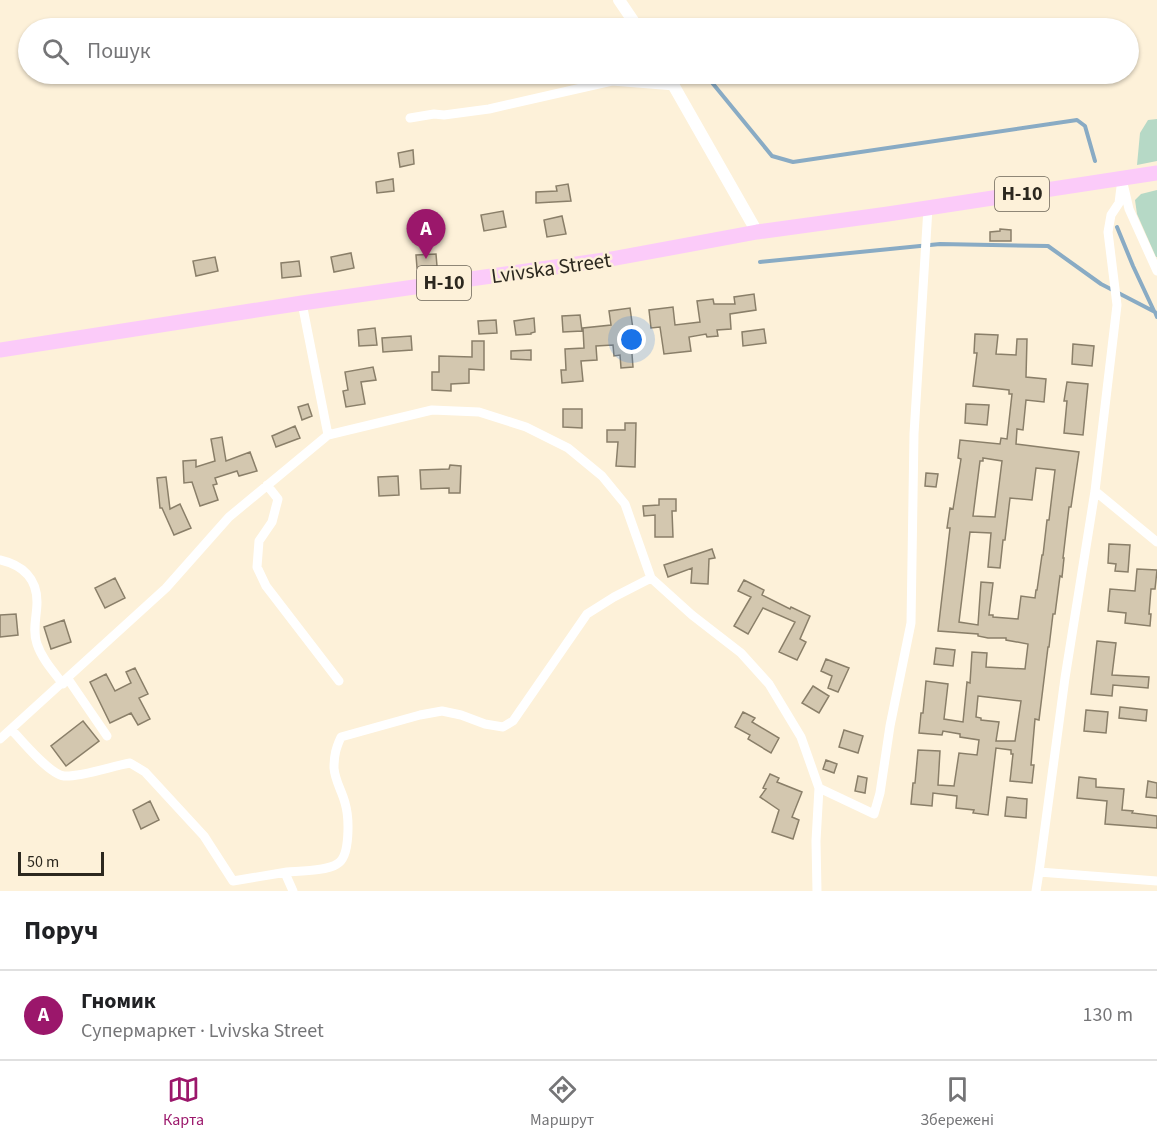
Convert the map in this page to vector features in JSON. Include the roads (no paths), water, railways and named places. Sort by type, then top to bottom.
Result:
[{"type":"main road","name":"Н-10","points":[[928,208],[1157,173]]},
{"type":"main road","name":"Lvivska Street","points":[[0,350],[302,303],[611,259],[757,232],[928,208]]},
{"type":"street","points":[[619,0],[631,18]]},
{"type":"street","points":[[410,118],[489,110],[599,84]]},
{"type":"street","points":[[650,84],[675,86],[757,232]]},
{"type":"street","points":[[1122,179],[1129,208],[1157,271]]},
{"type":"street","points":[[1036,891],[1065,678],[1095,491],[1117,305],[1108,232],[1111,215],[1119,202],[1122,179]]},
{"type":"street","points":[[819,788],[874,813],[880,793],[910,623],[914,434],[928,208]]},
{"type":"street","points":[[302,303],[327,435]]},
{"type":"street","points":[[1,738],[166,588],[229,517],[327,435],[432,410],[479,412],[526,427],[568,448],[602,476],[625,504],[651,578],[692,615],[741,653],[769,684],[801,737],[819,788],[816,841],[817,891]]},
{"type":"street","points":[[267,485],[278,499],[272,522],[259,542],[257,567],[266,586],[339,681]]},
{"type":"street","points":[[1095,491],[1157,542]]},
{"type":"street","points":[[0,560],[13,563],[27,573],[35,584],[37,601],[34,623],[37,643],[45,661],[65,681],[107,736]]},
{"type":"street","points":[[233,881],[315,870],[337,865],[343,860],[347,842],[346,804],[334,770],[334,754],[341,737],[442,711],[503,727],[513,721],[587,614],[651,578]]},
{"type":"street","points":[[11,729],[48,768],[63,776],[88,773],[130,763],[145,772],[204,836],[233,881],[235,891]]},
{"type":"street","points":[[1039,872],[1157,881]]},
{"type":"street","points":[[285,873],[294,891]]},
{"type":"waterway","points":[[713,84],[772,156],[793,162],[1077,120],[1085,126],[1095,161]]},
{"type":"waterway","points":[[1117,227],[1154,311]]},
{"type":"waterway","points":[[760,262],[940,244],[1048,246],[1101,284],[1155,312],[1157,317]]},
{"type":"place","name":"Гномик","points":[[426,259]]}]
